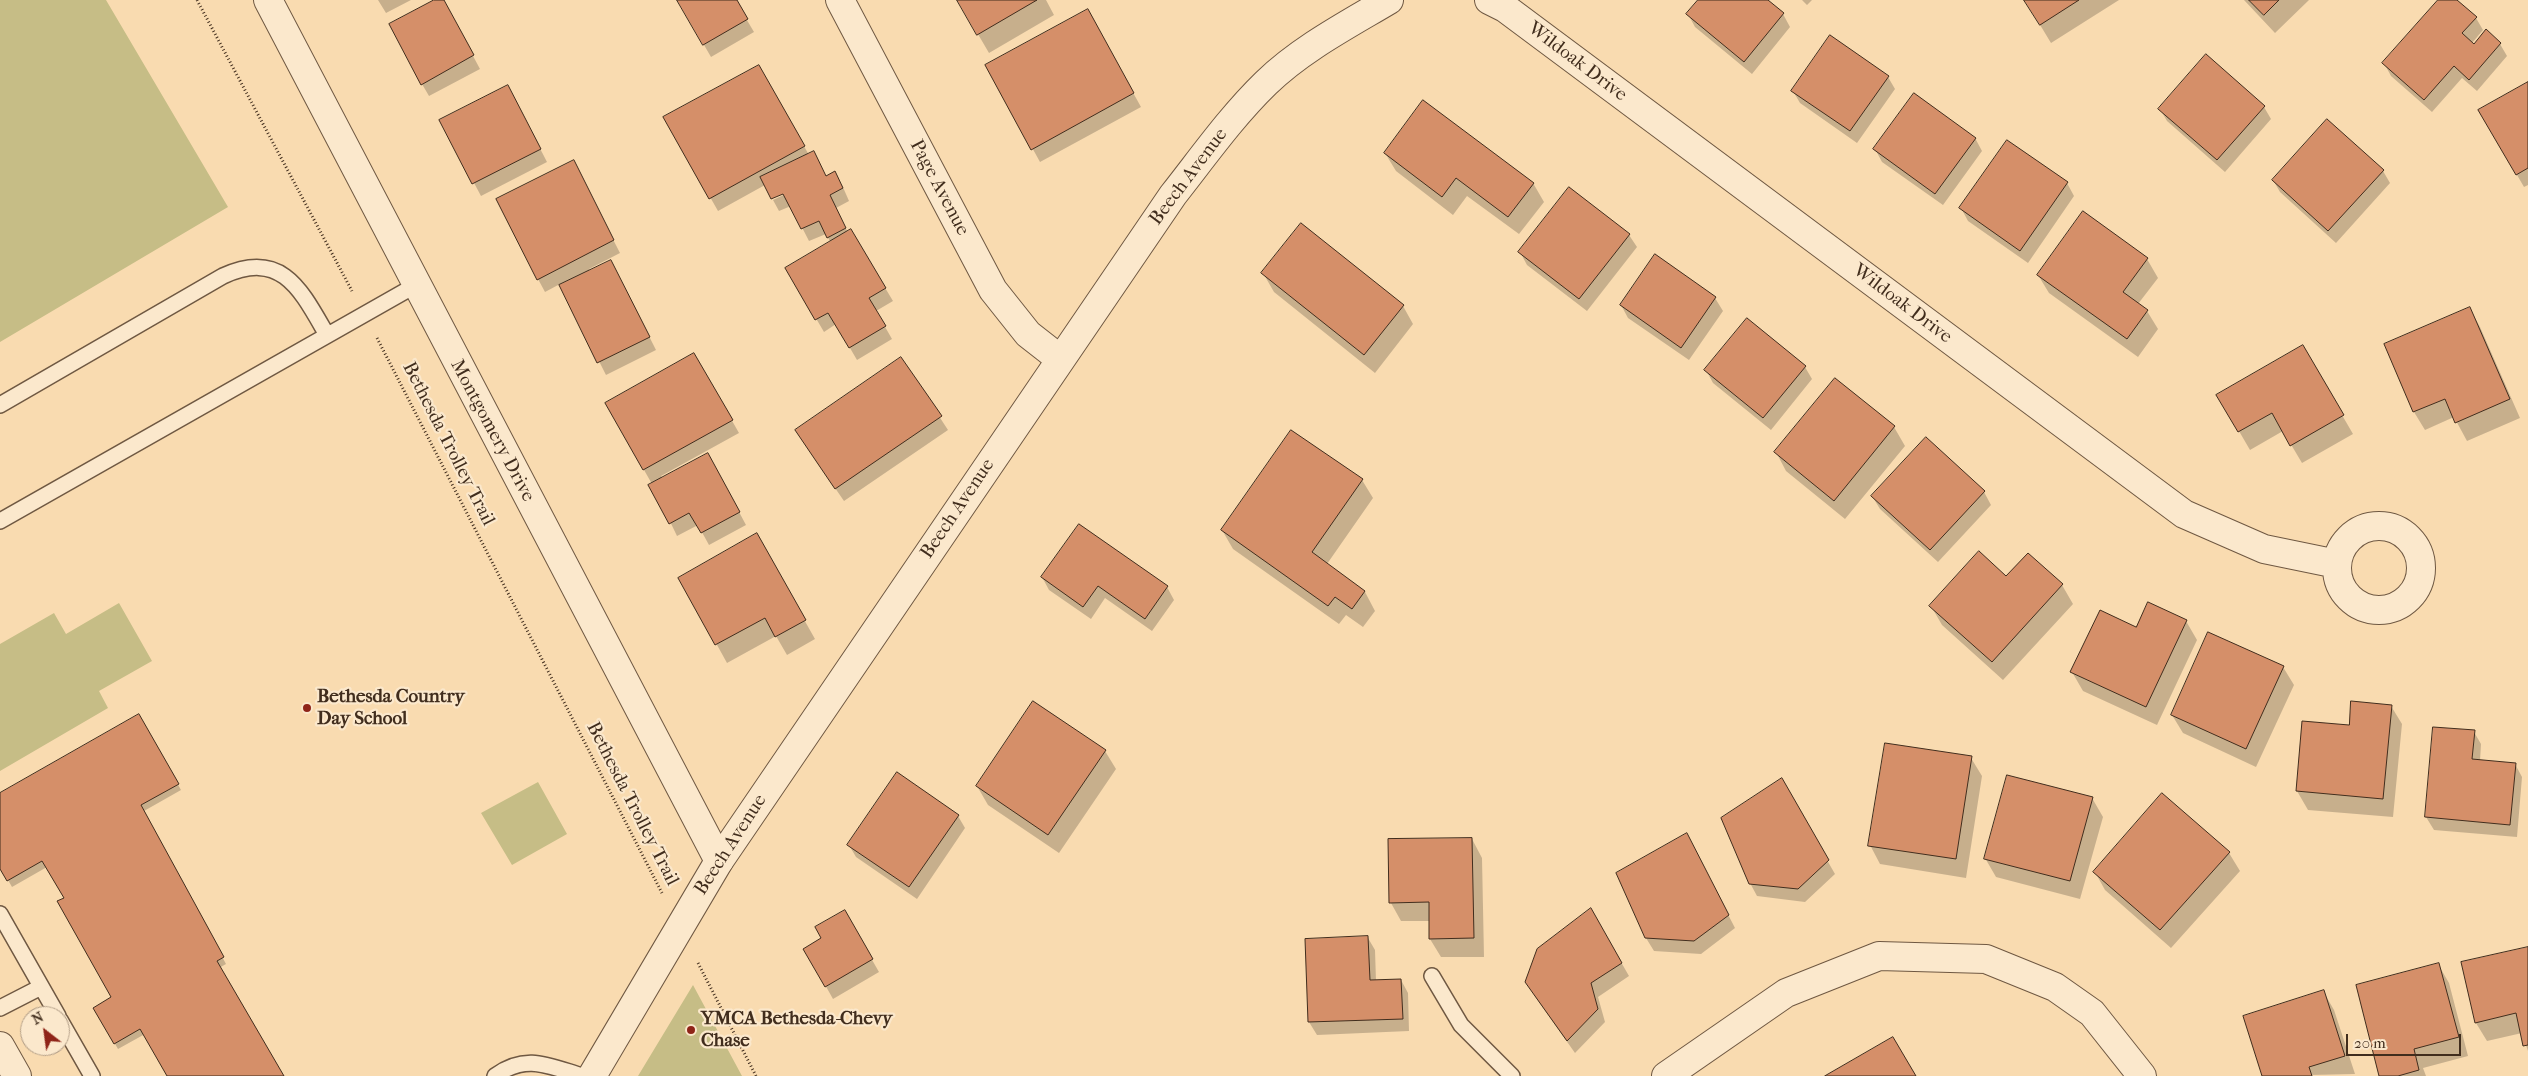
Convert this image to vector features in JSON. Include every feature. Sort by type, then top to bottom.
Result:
[{"type":"street","name":"Montgomery Drive","points":[[268,0],[719,861]]},
{"type":"street","name":"Page Avenue","points":[[840,0],[994,290],[1028,334],[1060,359]]},
{"type":"street","name":"Beech Avenue","points":[[592,1076],[719,861],[1173,195],[1222,133],[1266,83],[1298,56],[1389,0]]},
{"type":"street","name":"Wildoak Drive","points":[[1489,0],[1505,8],[2184,514],[2264,549],[2337,564]]},
{"type":"street","points":[[1666,1076],[1786,993],[1879,956],[1986,959],[2055,987],[2092,1013],[2142,1076]]},
{"type":"street","points":[[0,1046],[16,1076]]},
{"type":"lane","points":[[0,405],[239,268],[256,267],[274,270],[289,279],[302,292],[327,335]]},
{"type":"lane","points":[[0,521],[416,285]]},
{"type":"lane","points":[[0,914],[52,1006]]},
{"type":"lane","points":[[1432,976],[1461,1025],[1512,1076]]},
{"type":"lane","points":[[0,1008],[41,987]]},
{"type":"lane","points":[[70,1038],[92,1076]]},
{"type":"lane","points":[[495,1076],[506,1067],[532,1062],[582,1076]]},
{"type":"path","name":"Bethesda Trolley Trail","points":[[197,0],[425,427],[663,896]]},
{"type":"path","points":[[698,963],[756,1076]]},
{"type":"shaded area","points":[[0,0],[106,0],[228,207],[0,342]]},
{"type":"shaded area","points":[[119,603],[152,661],[99,691],[108,708],[0,771],[0,644],[54,613],[66,634]]},
{"type":"shaded area","points":[[538,782],[567,834],[512,865],[481,813]]},
{"type":"shaded area","name":"YMCA Bethesda-Chevy Chase","points":[[693,985],[742,1076],[638,1076]]},
{"type":"building","points":[[434,0],[444,0],[474,55],[421,85],[389,24]]},
{"type":"building","points":[[677,0],[737,0],[748,19],[703,45]]},
{"type":"building","points":[[957,0],[1037,0],[977,35]]},
{"type":"building","points":[[1698,0],[1768,0],[1784,13],[1744,62],[1686,14]]},
{"type":"building","points":[[2024,0],[2079,0],[2040,25]]},
{"type":"building","points":[[2249,0],[2279,0],[2264,15]]},
{"type":"building","points":[[2438,0],[2457,0],[2477,17],[2462,33],[2474,44],[2486,29],[2501,43],[2469,80],[2454,66],[2424,100],[2382,63]]},
{"type":"building","points":[[1088,9],[1134,93],[1031,150],[985,65]]},
{"type":"building","points":[[1830,35],[1889,76],[1850,131],[1791,91]]},
{"type":"building","points":[[2206,54],[2265,106],[2217,160],[2158,109]]},
{"type":"building","points":[[759,65],[805,146],[709,199],[663,117]]},
{"type":"building","points":[[2528,82],[2528,168],[2516,175],[2478,110]]},
{"type":"building","points":[[508,85],[541,149],[472,184],[439,120]]},
{"type":"building","points":[[1914,93],[1976,138],[1935,194],[1873,149]]},
{"type":"building","points":[[1423,100],[1534,183],[1508,217],[1456,178],[1442,197],[1384,153]]},
{"type":"building","points":[[2327,119],[2384,170],[2328,231],[2272,180]]},
{"type":"building","points":[[2007,140],[2068,182],[2020,251],[1959,208]]},
{"type":"building","points":[[814,151],[826,176],[835,171],[843,188],[830,195],[846,228],[827,238],[819,221],[801,229],[783,194],[771,199],[760,177]]},
{"type":"building","points":[[574,160],[614,240],[537,280],[496,199]]},
{"type":"building","points":[[1569,187],[1630,234],[1579,299],[1518,252]]},
{"type":"building","points":[[2083,211],[2148,258],[2123,292],[2148,310],[2127,339],[2037,275]]},
{"type":"building","points":[[1301,223],[1404,305],[1364,355],[1261,273]]},
{"type":"building","points":[[851,229],[886,288],[869,298],[886,326],[849,348],[828,313],[815,320],[785,268]]},
{"type":"building","points":[[1655,254],[1716,297],[1681,348],[1620,305]]},
{"type":"building","points":[[611,260],[650,337],[597,363],[559,285]]},
{"type":"building","points":[[2470,307],[2510,399],[2455,423],[2445,399],[2413,412],[2384,344]]},
{"type":"building","points":[[1747,318],[1806,366],[1763,418],[1704,370]]},
{"type":"building","points":[[2303,345],[2344,415],[2290,446],[2272,413],[2238,432],[2216,395]]},
{"type":"building","points":[[694,353],[733,420],[643,470],[605,403]]},
{"type":"building","points":[[901,357],[942,416],[835,489],[795,430]]},
{"type":"building","points":[[1835,378],[1895,426],[1834,501],[1774,452]]},
{"type":"building","points":[[1291,430],[1363,479],[1312,552],[1365,591],[1352,609],[1335,597],[1328,606],[1221,530]]},
{"type":"building","points":[[1926,437],[1985,491],[1930,550],[1871,496]]},
{"type":"building","points":[[708,453],[740,512],[701,533],[689,513],[669,524],[648,485]]},
{"type":"building","points":[[1079,524],[1168,586],[1145,619],[1098,586],[1083,607],[1041,577]]},
{"type":"building","points":[[757,533],[806,620],[775,637],[765,618],[715,645],[678,578]]},
{"type":"building","points":[[1979,551],[2006,576],[2028,553],[2063,584],[1992,662],[1929,606]]},
{"type":"building","points":[[2148,602],[2187,620],[2146,707],[2070,672],[2100,610],[2136,627]]},
{"type":"building","points":[[2208,632],[2284,666],[2246,749],[2171,715]]},
{"type":"building","points":[[1033,701],[1106,750],[1048,835],[976,786]]},
{"type":"building","points":[[2351,701],[2392,705],[2383,799],[2296,791],[2302,721],[2349,725]]},
{"type":"building","points":[[139,714],[179,784],[141,805],[224,957],[217,961],[284,1076],[167,1076],[140,1029],[114,1044],[93,1008],[111,997],[57,901],[64,898],[42,861],[7,881],[0,869],[0,793]]},
{"type":"building","points":[[2433,727],[2475,730],[2472,759],[2516,763],[2510,825],[2425,817]]},
{"type":"building","points":[[1885,743],[1972,756],[1956,859],[1868,846]]},
{"type":"building","points":[[897,772],[959,815],[909,887],[847,845]]},
{"type":"building","points":[[2007,775],[2093,797],[2070,881],[1984,859]]},
{"type":"building","points":[[1782,778],[1829,860],[1798,889],[1749,884],[1721,818]]},
{"type":"building","points":[[2162,793],[2230,852],[2160,930],[2093,872]]},
{"type":"building","points":[[1687,833],[1729,915],[1694,941],[1645,938],[1616,873]]},
{"type":"building","points":[[1472,838],[1474,938],[1429,939],[1429,902],[1389,903],[1388,839]]},
{"type":"building","points":[[1591,908],[1622,963],[1591,983],[1598,1009],[1567,1041],[1525,982],[1537,949]]},
{"type":"building","points":[[845,910],[873,959],[825,987],[803,949],[821,938],[815,927]]},
{"type":"building","points":[[1368,936],[1370,980],[1401,979],[1403,1019],[1308,1022],[1305,939]]},
{"type":"building","points":[[2528,947],[2528,1045],[2523,1046],[2516,1013],[2475,1023],[2461,962]]},
{"type":"building","points":[[2439,963],[2459,1037],[2414,1049],[2419,1070],[2398,1076],[2379,1076],[2356,985]]},
{"type":"building","points":[[2324,990],[2345,1056],[2309,1067],[2312,1076],[2262,1076],[2243,1016]]},
{"type":"building","points":[[1893,1037],[1916,1076],[1825,1076]]},
{"type":"place","name":"Bethesda Country Day School","points":[[307,708]]},
{"type":"place","name":"YMCA Bethesda-Chevy Chase","points":[[691,1030]]}]
